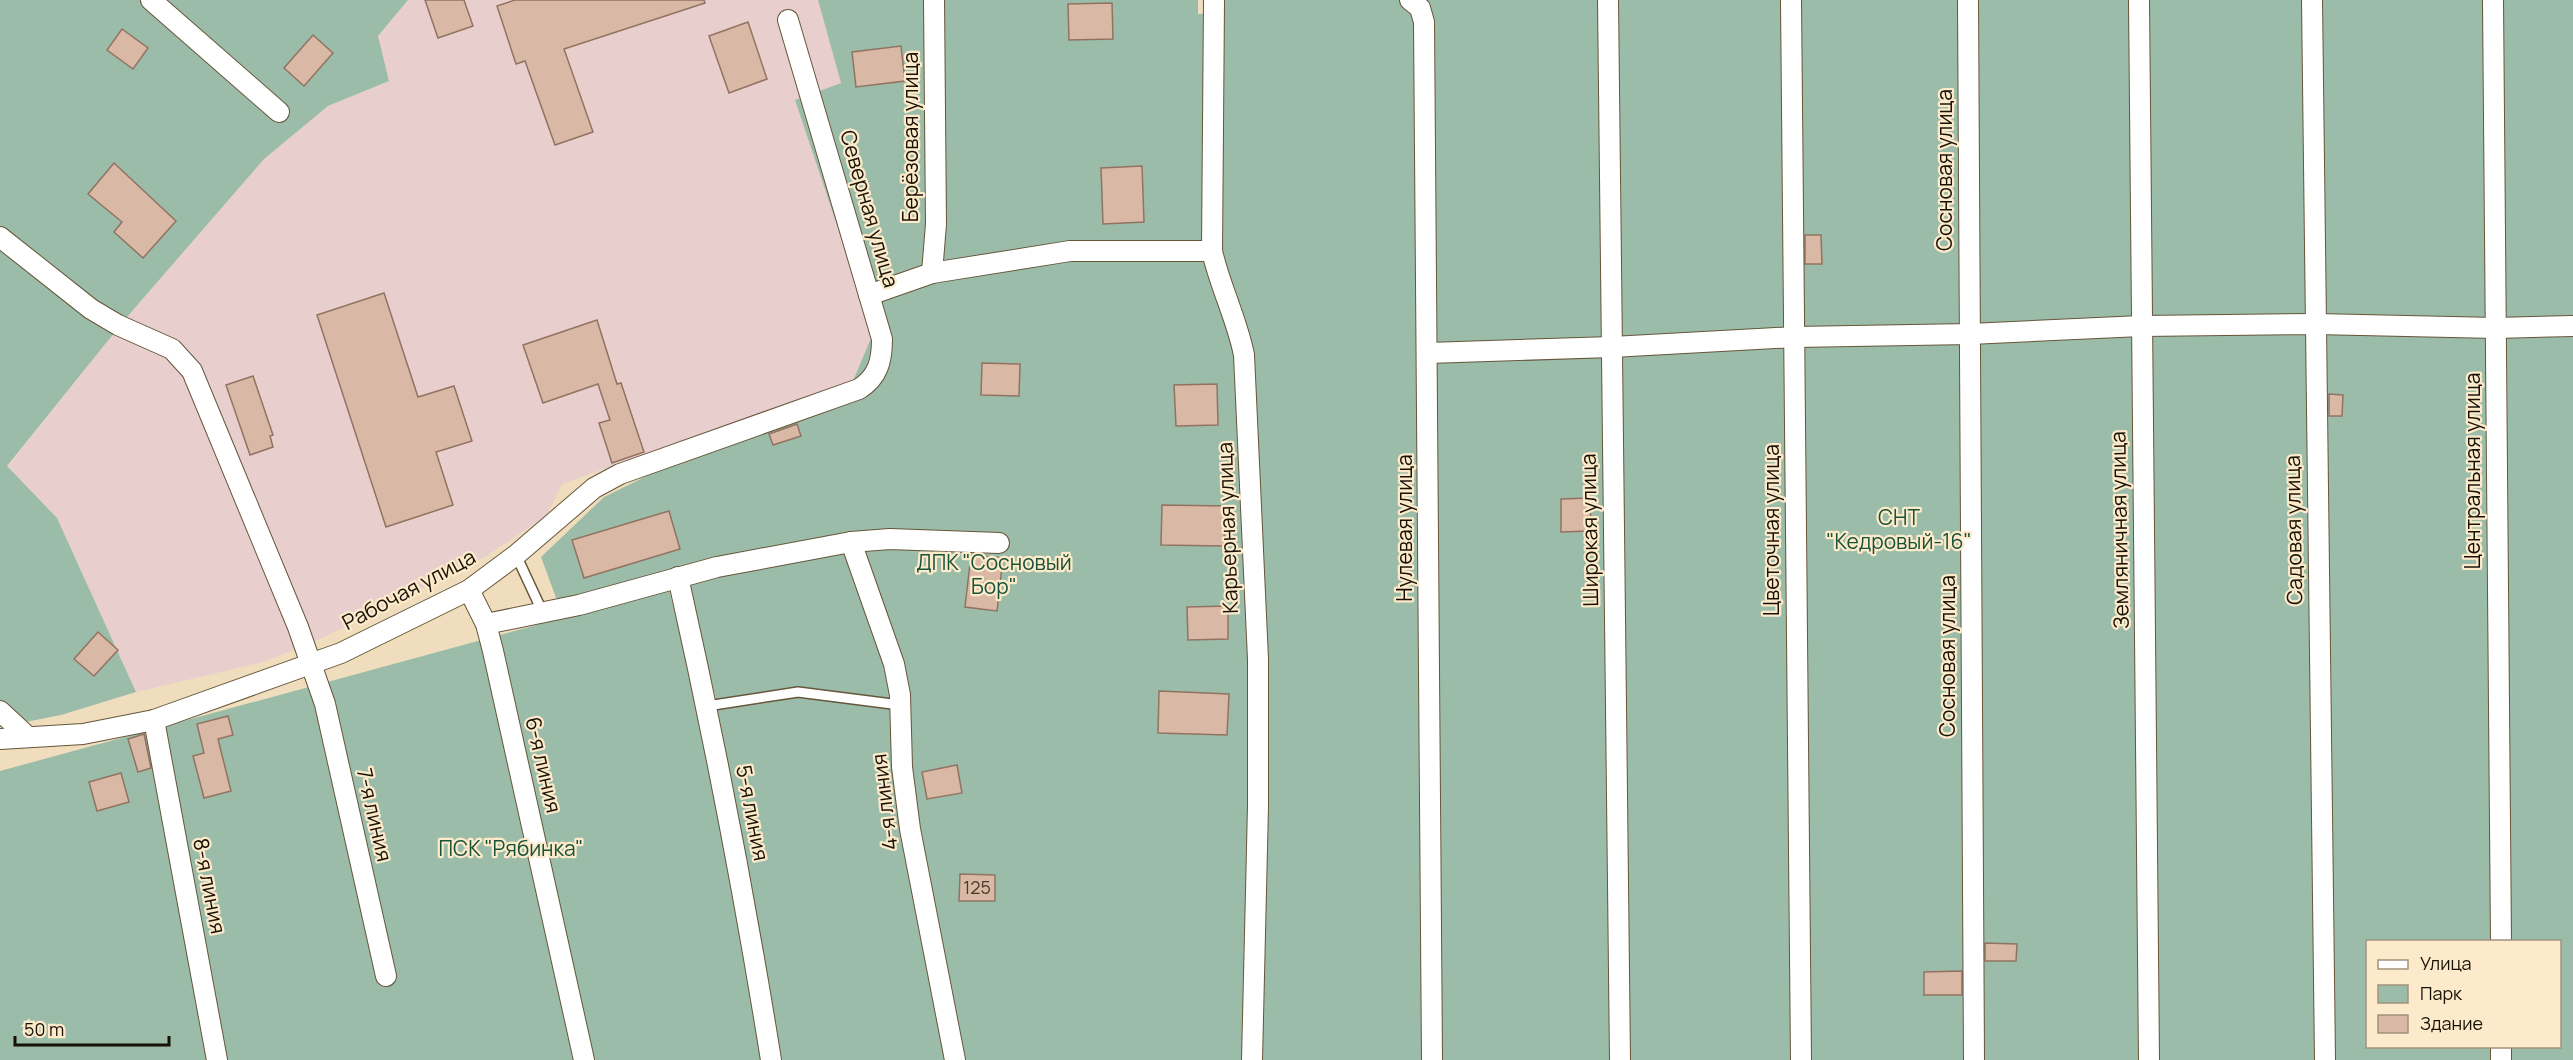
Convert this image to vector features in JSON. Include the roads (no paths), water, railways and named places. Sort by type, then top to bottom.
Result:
[{"type":"street","points":[[151,0],[279,112]]},
{"type":"street","name":"Берёзовая улица","points":[[932,273],[936,224],[934,0]]},
{"type":"street","name":"Карьерная улица","points":[[1214,0],[1212,251],[1216,271],[1240,332],[1244,355],[1258,659],[1258,806],[1252,1060]]},
{"type":"street","name":"Нулевая улица","points":[[1410,0],[1420,8],[1424,22],[1432,1060]]},
{"type":"street","name":"Широкая улица","points":[[1608,0],[1620,1060]]},
{"type":"street","name":"Цветочная улица","points":[[1791,0],[1801,1060]]},
{"type":"street","name":"Сосновая улица","points":[[1968,0],[1974,1060]]},
{"type":"street","name":"Земляничная улица","points":[[2139,0],[2149,1060]]},
{"type":"street","name":"Садовая улица","points":[[2312,0],[2325,1060]]},
{"type":"street","name":"Центральная улица","points":[[2493,0],[2500,940]]},
{"type":"street","name":"Северная улица","points":[[788,20],[882,339],[882,355],[878,369],[870,382],[842,394]]},
{"type":"street","name":"7-я линия","points":[[0,237],[91,309],[118,325],[172,349],[192,371],[312,665],[325,704],[386,976]]},
{"type":"street","points":[[869,296],[932,273],[1071,251],[1212,251]]},
{"type":"street","points":[[1428,353],[1612,347],[1795,337],[1970,334],[2141,326],[2316,324],[2496,328],[2573,326]]},
{"type":"street","name":"Рабочая улица","points":[[0,739],[83,734],[153,720],[312,665],[469,590],[516,555],[594,488],[620,474],[842,394]]},
{"type":"street","points":[[486,624],[543,614],[751,560],[851,542],[890,539],[999,543]]},
{"type":"street","name":"4-я линия","points":[[851,542],[894,664],[900,705],[902,766],[910,829],[955,1060]]},
{"type":"street","name":"5-я линия","points":[[678,578],[707,706],[751,935],[771,1060]]},
{"type":"street","name":"6-я линия","points":[[469,590],[486,624],[584,1060]]},
{"type":"street","points":[[0,711],[27,736]]},
{"type":"street","name":"8-я линия","points":[[153,720],[217,1060]]},
{"type":"lane","points":[[516,555],[543,614]]},
{"type":"lane","points":[[707,706],[798,692],[900,705]]},
{"type":"park label","name":"СНТ \"Кедровый-16\"","points":[[1899,530]]},
{"type":"park label","name":"ДПК \"Сосновый Бор\"","points":[[994,575]]},
{"type":"park label","name":"ПСК \"Рябинка\"","points":[[511,849]]}]
